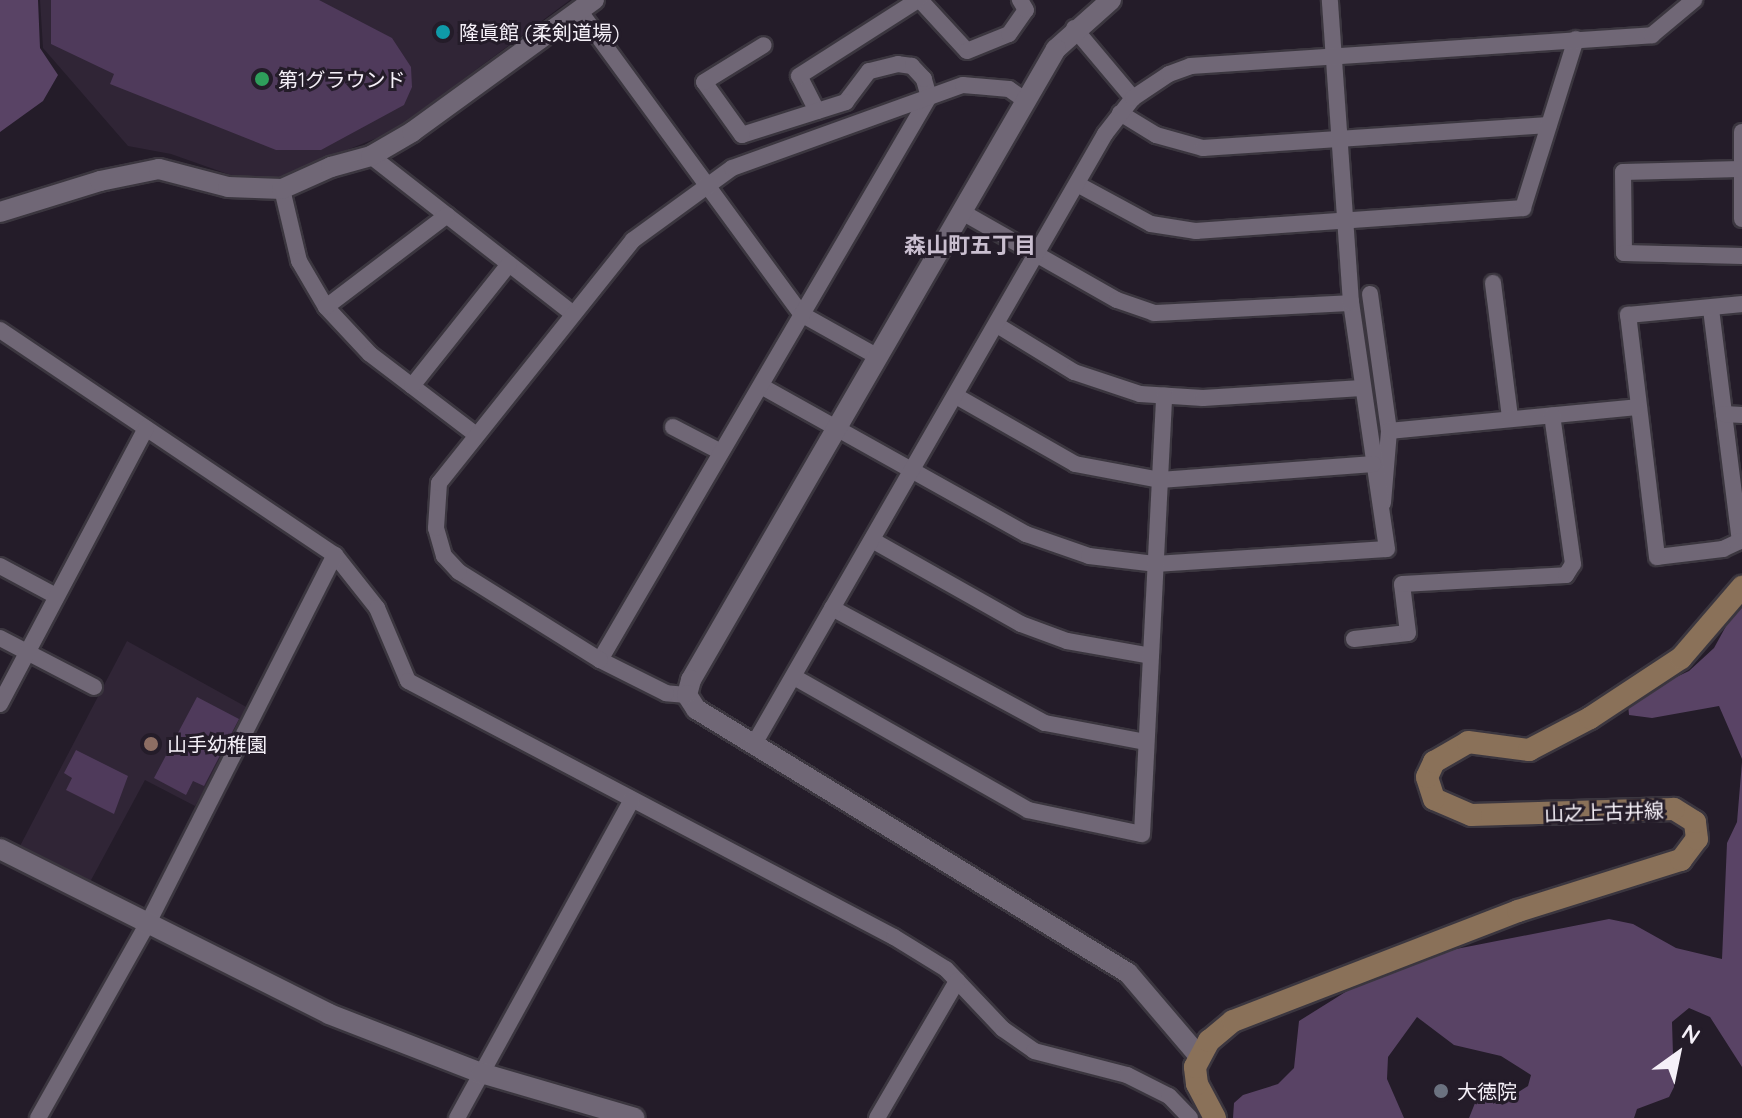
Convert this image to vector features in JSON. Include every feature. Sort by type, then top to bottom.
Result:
[{"type":"main road","name":"山之上古井線","points":[[1199,1056],[1233,1021],[1518,911],[1681,860],[1697,839],[1695,822],[1674,809],[1471,815],[1434,799],[1427,777],[1434,762],[1468,742],[1529,750],[1590,718],[1681,658],[1742,587]]},
{"type":"main road","points":[[1199,1056],[1197,1084],[1215,1118]]},
{"type":"street","points":[[817,111],[799,76],[919,0],[967,51],[1009,34],[1026,10],[1020,0]]},
{"type":"street","points":[[1111,0],[1074,28],[1025,100],[691,680],[687,695],[696,709],[1128,973],[1199,1056]]},
{"type":"street","points":[[761,386],[1049,543],[1089,556],[1155,564],[1387,549],[1351,303],[1330,0]]},
{"type":"street","points":[[754,744],[1077,184],[1120,113],[1133,98],[1169,74],[1191,66],[1652,35],[1694,0]]},
{"type":"street","points":[[0,212],[100,181],[159,169],[228,187],[282,189],[331,167],[371,156],[588,6],[707,186],[801,314],[878,357]]},
{"type":"street","points":[[1074,28],[1133,98]]},
{"type":"street","points":[[1077,184],[1172,230],[1523,208],[1576,39]]},
{"type":"street","points":[[600,660],[929,97],[924,79],[912,66],[898,64],[869,71],[846,102],[742,135],[704,82],[764,45]]},
{"type":"street","points":[[687,695],[666,693],[600,660],[459,572],[444,556],[436,528],[439,483],[475,434],[633,240],[751,157],[963,85],[1009,89],[1025,100]]},
{"type":"street","points":[[1120,113],[1185,147],[1548,125]]},
{"type":"street","points":[[1742,132],[1742,219]]},
{"type":"street","points":[[371,156],[572,313]]},
{"type":"street","points":[[1740,169],[1623,172],[1624,253],[1742,256]]},
{"type":"street","points":[[282,189],[299,261],[326,307],[370,354],[475,434]]},
{"type":"street","points":[[962,212],[1117,300],[1154,313],[1351,303]]},
{"type":"street","points":[[326,307],[447,215]]},
{"type":"street","points":[[412,386],[509,264]]},
{"type":"street","points":[[1493,283],[1510,418]]},
{"type":"street","points":[[1370,294],[1389,431],[1388,485],[1382,509]]},
{"type":"street","points":[[1711,309],[1740,541],[1723,549],[1657,557],[1628,315],[1742,304]]},
{"type":"street","points":[[997,325],[1074,372],[1140,394],[1164,396],[1362,388]]},
{"type":"street","points":[[0,330],[335,555],[377,608],[408,681],[894,937],[957,981],[1003,1029],[1034,1051],[1127,1075],[1169,1096],[1190,1118]]},
{"type":"street","points":[[956,396],[1075,464],[1160,480],[1373,464]]},
{"type":"street","points":[[794,677],[1028,810],[1099,829],[1142,834],[1164,396]]},
{"type":"street","points":[[1389,431],[1637,407]]},
{"type":"street","points":[[1724,414],[1742,415]]},
{"type":"street","points":[[1354,639],[1408,633],[1402,584],[1566,575],[1573,564],[1552,415]]},
{"type":"street","points":[[673,427],[721,452]]},
{"type":"street","points":[[0,704],[146,428]]},
{"type":"street","points":[[872,540],[1021,624],[1067,641],[1151,656]]},
{"type":"street","points":[[38,1118],[148,923],[335,555]]},
{"type":"street","points":[[0,566],[56,596]]},
{"type":"street","points":[[832,608],[1045,723],[1146,742]]},
{"type":"street","points":[[0,638],[94,687]]},
{"type":"street","points":[[457,1118],[632,800]]},
{"type":"street","points":[[0,849],[329,1014],[481,1073],[635,1118]]},
{"type":"street","points":[[877,1118],[957,981]]},
{"type":"shaded area","points":[[0,0],[38,0],[40,48],[58,75],[43,101],[0,132]]},
{"type":"shaded area","points":[[40,0],[570,0],[392,132],[279,177],[239,178],[171,154],[128,146],[43,48]]},
{"type":"shaded area","name":"第1グラウンド","points":[[51,0],[319,0],[392,38],[411,67],[412,87],[404,105],[321,150],[276,150],[110,84],[114,74],[51,44]]},
{"type":"shaded area","points":[[1742,597],[1742,759],[1719,706],[1652,718],[1629,715],[1628,704],[1636,696],[1689,671],[1714,648]]},
{"type":"shaded area","name":"山手幼稚園","points":[[127,641],[250,709],[195,806],[145,780],[90,882],[20,846]]},
{"type":"shaded area","points":[[197,697],[239,719],[204,786],[193,781],[186,795],[154,778]]},
{"type":"shaded area","points":[[76,750],[128,776],[114,814],[66,790],[72,778],[64,773]]},
{"type":"shaded area","points":[[1742,762],[1742,1067],[1710,1017],[1689,1008],[1672,1022],[1674,1087],[1669,1097],[1637,1109],[1634,1118],[1469,1118],[1475,1103],[1509,1098],[1528,1086],[1531,1075],[1501,1056],[1454,1045],[1417,1017],[1388,1057],[1387,1079],[1404,1118],[1233,1118],[1234,1103],[1243,1095],[1278,1084],[1294,1068],[1299,1021],[1395,961],[1609,919],[1633,924],[1676,948],[1722,959],[1727,843],[1737,822]]},
{"type":"place","name":"隆眞館 (柔剣道場)","points":[[443,32]]},
{"type":"place","name":"第1グラウンド","points":[[262,79]]},
{"type":"place","name":"山手幼稚園","points":[[151,744]]},
{"type":"place","name":"大徳院","points":[[1441,1091]]},
{"type":"district","name":"森山町五丁目","points":[[970,246]]}]
